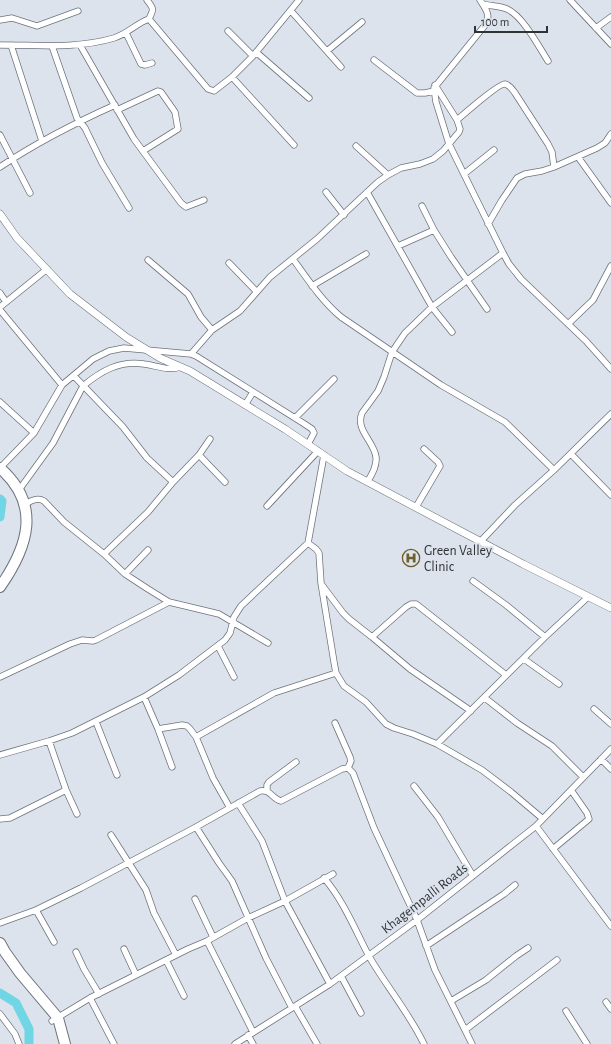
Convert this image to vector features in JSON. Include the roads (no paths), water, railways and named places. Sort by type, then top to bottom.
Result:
[{"type":"highway","points":[[0,468],[15,483],[19,490],[27,518],[23,541],[12,568],[0,587]]},
{"type":"highway","points":[[0,475],[13,490],[20,508],[21,528],[18,539],[0,577]]},
{"type":"highway","points":[[0,943],[20,973],[55,1019],[65,1044]]},
{"type":"highway","points":[[0,956],[9,969],[46,1011],[55,1019],[59,1044]]},
{"type":"street","points":[[0,45],[80,45],[113,38],[126,34],[149,20],[153,8],[147,0]]},
{"type":"street","points":[[149,20],[208,89],[214,91],[232,77],[255,54],[299,0]]},
{"type":"street","points":[[570,0],[611,44]]},
{"type":"street","points":[[481,2],[507,9],[515,15],[528,30],[548,61]]},
{"type":"street","points":[[374,60],[415,92],[423,94],[434,88],[486,24],[488,16],[481,2]]},
{"type":"street","points":[[0,20],[12,18],[37,26],[78,11]]},
{"type":"street","points":[[291,11],[341,66]]},
{"type":"street","points":[[596,28],[611,17]]},
{"type":"street","points":[[327,51],[362,22]]},
{"type":"street","points":[[228,31],[309,98]]},
{"type":"street","points":[[126,34],[141,64],[145,65],[152,63]]},
{"type":"street","points":[[10,45],[42,141]]},
{"type":"street","points":[[80,45],[143,151],[184,207],[204,200]]},
{"type":"street","points":[[52,46],[79,121],[85,128],[102,162],[129,208]]},
{"type":"street","points":[[232,77],[294,145]]},
{"type":"street","points":[[457,120],[500,85],[508,85],[515,92],[548,144],[552,152],[554,167]]},
{"type":"street","points":[[191,354],[212,330],[240,311],[270,276],[293,259],[340,210],[367,192],[388,175],[401,168],[433,159],[438,156],[449,144],[459,131],[457,120],[434,88]]},
{"type":"street","points":[[434,88],[449,144],[509,264],[521,279],[568,324],[611,369]]},
{"type":"street","points":[[0,168],[42,141],[79,121],[158,91],[161,92],[174,111],[178,129],[143,151]]},
{"type":"street","points":[[488,224],[509,189],[518,178],[525,174],[554,167],[578,157],[601,146],[611,134]]},
{"type":"street","points":[[0,135],[30,193]]},
{"type":"street","points":[[356,146],[388,175]]},
{"type":"street","points":[[464,174],[494,150]]},
{"type":"street","points":[[578,157],[611,202]]},
{"type":"street","points":[[326,192],[340,210]]},
{"type":"street","points":[[367,192],[432,307],[452,332]]},
{"type":"street","points":[[422,206],[434,230],[487,309]]},
{"type":"street","points":[[0,214],[17,238],[70,294],[126,337],[160,358],[249,399],[296,418],[312,429],[314,433],[309,443]]},
{"type":"street","points":[[398,246],[434,230]]},
{"type":"street","points":[[368,481],[375,466],[376,457],[373,448],[362,429],[360,418],[382,384],[392,352],[405,332],[432,307],[503,253]]},
{"type":"street","points":[[312,286],[366,254]]},
{"type":"street","points":[[293,259],[312,286],[332,310],[341,318],[441,385],[505,422],[554,470]]},
{"type":"street","points":[[148,260],[188,294],[201,317],[212,330]]},
{"type":"street","points":[[229,262],[256,291]]},
{"type":"street","points":[[568,324],[593,300],[611,266]]},
{"type":"street","points":[[46,269],[6,302],[0,309],[62,384]]},
{"type":"street","points":[[0,293],[6,302]]},
{"type":"street","points":[[0,468],[34,433],[62,384],[74,376],[93,359],[109,351],[124,348],[191,354],[223,372],[249,399],[347,471],[480,542],[611,608]]},
{"type":"street","points":[[19,490],[54,443],[83,386],[97,374],[108,368],[136,363],[171,369],[181,367]]},
{"type":"street","points":[[74,376],[123,427],[147,458],[173,482]]},
{"type":"street","points":[[296,418],[334,379]]},
{"type":"street","points":[[0,402],[34,433]]},
{"type":"street","points":[[480,542],[515,506],[611,414]]},
{"type":"street","points":[[104,554],[148,512],[173,482],[199,455],[210,439]]},
{"type":"street","points":[[416,507],[440,465],[424,449]]},
{"type":"street","points":[[267,506],[321,453]]},
{"type":"street","points":[[0,755],[72,733],[144,698],[179,675],[218,646],[230,634],[232,621],[236,612],[241,606],[308,543],[321,453]]},
{"type":"street","points":[[570,454],[611,495]]},
{"type":"street","points":[[199,455],[225,482]]},
{"type":"street","points":[[24,504],[36,499],[44,501],[64,522],[104,554],[124,574],[169,602],[219,614],[268,643]]},
{"type":"street","points":[[308,543],[319,553],[321,583],[336,673],[344,686],[366,702],[386,724],[437,744],[482,770],[543,819]]},
{"type":"street","points":[[124,574],[148,550]]},
{"type":"street","points":[[473,581],[506,605],[545,637]]},
{"type":"street","points":[[321,583],[342,613],[410,669],[472,711]]},
{"type":"street","points":[[437,744],[545,637],[588,597]]},
{"type":"street","points":[[0,677],[70,644],[82,640],[96,640],[169,602]]},
{"type":"street","points":[[372,637],[406,607],[411,604],[416,604],[506,675]]},
{"type":"street","points":[[218,646],[234,676]]},
{"type":"street","points":[[524,659],[559,684]]},
{"type":"street","points":[[196,737],[274,693],[336,673]]},
{"type":"street","points":[[144,698],[158,729],[172,767]]},
{"type":"street","points":[[485,698],[517,723],[552,746],[583,777]]},
{"type":"street","points":[[594,709],[611,724]]},
{"type":"street","points":[[96,722],[117,774]]},
{"type":"street","points":[[335,724],[350,757],[351,761],[348,768]]},
{"type":"street","points":[[158,729],[182,725],[187,726],[196,737],[206,764],[230,808]]},
{"type":"street","points":[[49,741],[66,790],[77,814]]},
{"type":"street","name":"Khagempalli Roads","points":[[235,1044],[330,984],[417,920],[536,826],[611,749]]},
{"type":"street","points":[[601,759],[611,769]]},
{"type":"street","points":[[267,791],[267,785],[269,782],[296,762]]},
{"type":"street","points":[[0,923],[36,910],[81,888],[260,791],[267,791],[278,800],[282,801],[342,769],[348,768]]},
{"type":"street","points":[[348,768],[353,773],[374,828],[417,920],[435,970],[472,1044]]},
{"type":"street","points":[[414,786],[438,818],[473,876]]},
{"type":"street","points":[[0,819],[10,818],[66,790]]},
{"type":"street","points":[[554,849],[589,819],[587,813],[571,790]]},
{"type":"street","points":[[238,803],[262,841],[285,901],[330,984]]},
{"type":"street","points":[[536,826],[611,926]]},
{"type":"street","points":[[196,827],[218,863],[230,877],[278,983],[317,1044]]},
{"type":"street","points":[[111,835],[146,890],[154,913],[176,955]]},
{"type":"street","points":[[55,1019],[90,998],[207,941],[248,918],[285,901],[333,874]]},
{"type":"street","points":[[324,878],[335,890],[369,955],[424,1044]]},
{"type":"street","points":[[426,946],[504,894],[515,885]]},
{"type":"street","points":[[195,899],[213,937]]},
{"type":"street","points":[[36,910],[54,942]]},
{"type":"street","points":[[207,941],[251,1034],[253,1044]]},
{"type":"street","points":[[451,1001],[486,980],[528,948]]},
{"type":"street","points":[[124,949],[136,975]]},
{"type":"street","points":[[76,952],[84,969],[100,994]]},
{"type":"street","points":[[166,960],[184,996]]},
{"type":"street","points":[[465,1030],[557,960]]},
{"type":"street","points":[[341,976],[361,1013]]},
{"type":"street","points":[[90,998],[114,1044]]},
{"type":"street","points":[[606,1002],[611,1009]]},
{"type":"street","points":[[566,1011],[587,1044]]},
{"type":"street","points":[[0,1014],[15,1034],[19,1044]]},
{"type":"waterway","points":[[0,499],[2,501],[0,517]]},
{"type":"waterway","points":[[0,993],[16,1003],[29,1029],[29,1044]]},
{"type":"place","name":"Green Valley Clinic","points":[[411,558]]}]
